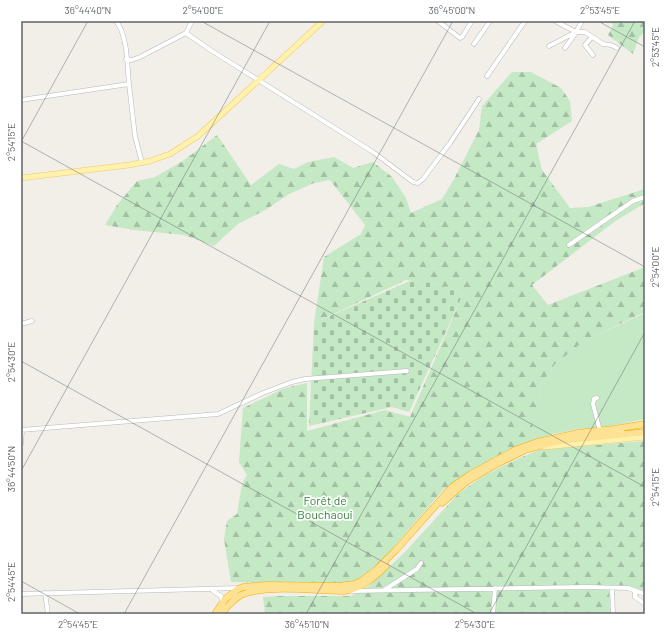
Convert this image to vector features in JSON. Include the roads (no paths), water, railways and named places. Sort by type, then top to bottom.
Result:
[{"type":"highway","points":[[215,614],[222,603],[231,594],[243,588],[270,585],[339,586],[355,584],[361,581],[376,570],[396,550],[458,482],[525,445],[546,439],[645,424]]},
{"type":"highway","points":[[221,614],[232,601],[252,592],[272,589],[345,591],[361,586],[374,578],[411,540],[444,502],[458,489],[498,463],[531,448],[559,441],[645,431]]},
{"type":"main road","points":[[21,178],[142,163],[170,154],[198,136],[323,21]]},
{"type":"main road","points":[[566,436],[645,431]]},
{"type":"main road","points":[[531,448],[645,437]]},
{"type":"street","points":[[116,21],[124,38],[135,136],[142,163]]},
{"type":"street","points":[[126,59],[132,60],[140,57],[186,33],[192,21]]},
{"type":"street","points":[[438,21],[460,38],[472,21]]},
{"type":"street","points":[[474,44],[490,21]]},
{"type":"street","points":[[488,76],[525,21]]},
{"type":"street","points":[[555,21],[576,32]]},
{"type":"street","points":[[565,48],[582,21]]},
{"type":"street","points":[[549,46],[576,32],[585,32],[603,44],[617,48]]},
{"type":"street","points":[[186,33],[373,152],[413,182],[418,183],[423,179],[450,143],[479,99]]},
{"type":"street","points":[[592,37],[585,45],[593,55]]},
{"type":"street","points":[[21,100],[129,84]]},
{"type":"street","points":[[569,246],[633,201],[645,197]]},
{"type":"street","points":[[21,324],[32,321]]},
{"type":"street","points":[[21,444],[21,430],[218,414],[263,393],[292,382],[305,379],[407,371]]},
{"type":"street","points":[[597,398],[594,399],[593,404],[600,431]]},
{"type":"street","points":[[383,590],[417,569],[421,563]]},
{"type":"street","points":[[21,594],[243,588]]},
{"type":"street","points":[[345,591],[495,588],[628,588],[645,594]]},
{"type":"street","points":[[492,614],[495,588]]},
{"type":"street","points":[[612,588],[613,614]]},
{"type":"street","points":[[204,590],[217,593],[222,598],[222,603]]},
{"type":"street","points":[[635,591],[635,597],[645,604]]},
{"type":"street","points":[[45,593],[48,614]]},
{"type":"park label","name":"Forêt de Bouchaoui","points":[[325,507]]}]
